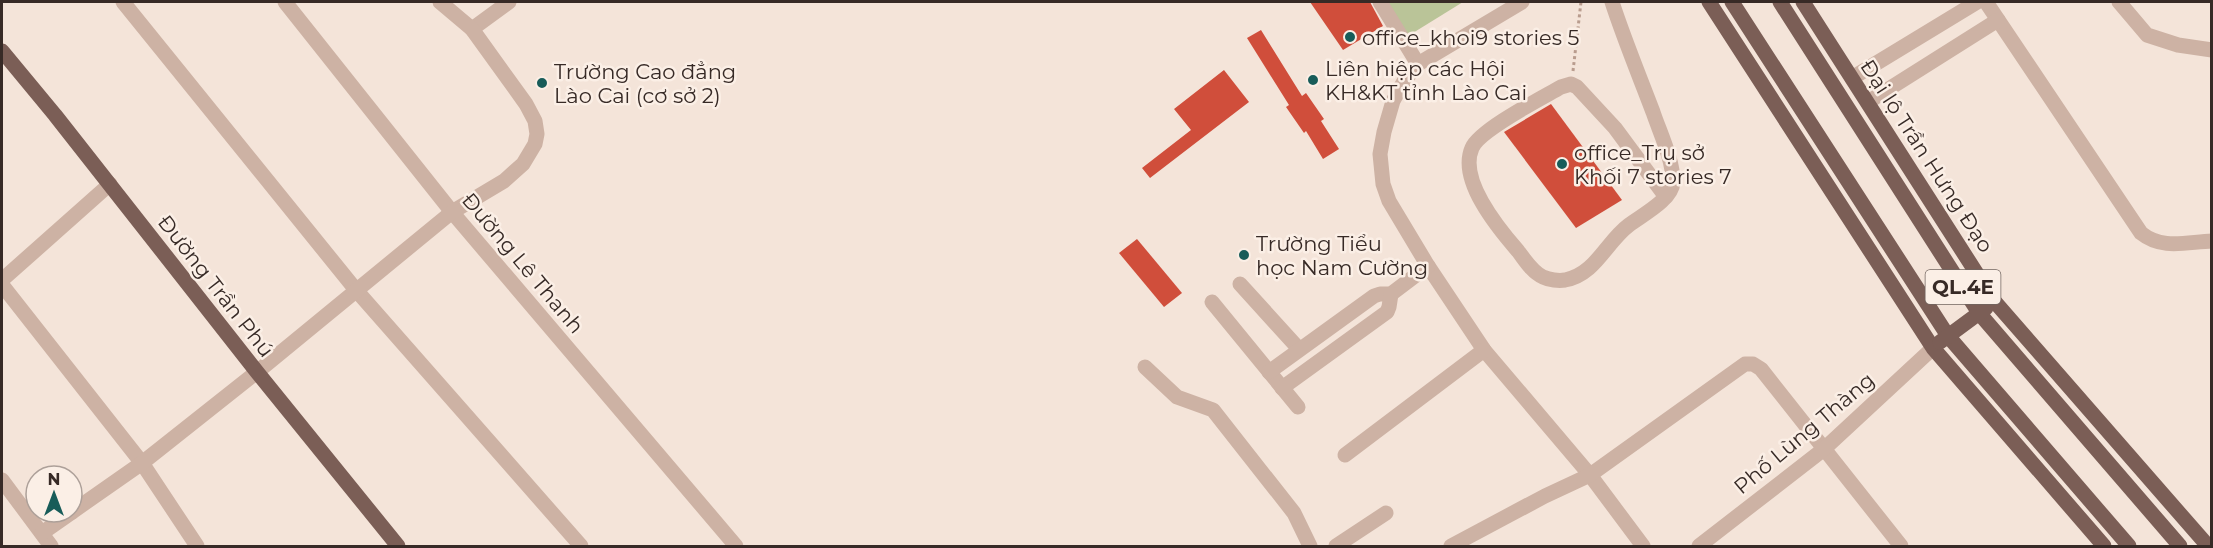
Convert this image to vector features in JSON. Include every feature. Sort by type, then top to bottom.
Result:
[{"type":"main road","points":[[1709,2],[1933,348],[2104,546]]},
{"type":"main road","name":"QL.4E","points":[[1732,2],[1948,336],[2129,546]]},
{"type":"main road","name":"Đại lộ Trần Hưng Đạo","points":[[1780,2],[1979,313],[2180,546]]},
{"type":"main road","name":"Đại lộ Trần Hưng Đạo","points":[[1803,2],[1995,302],[2208,546]]},
{"type":"main road","name":"Đường Trần Phú","points":[[2,51],[398,546]]},
{"type":"main road","points":[[1933,348],[1995,302]]},
{"type":"street","points":[[123,2],[356,290],[581,546]]},
{"type":"street","name":"Đường Lê Thanh","points":[[285,2],[452,212],[736,546]]},
{"type":"street","points":[[84,504],[142,463],[257,372],[452,212],[504,181],[524,164],[535,144],[537,134],[535,121],[526,104],[472,29],[440,2]]},
{"type":"street","points":[[472,29],[509,2]]},
{"type":"street","points":[[1380,2],[1418,64]]},
{"type":"street","points":[[1522,2],[1418,64],[1404,81],[1393,101],[1384,132],[1380,168],[1389,201],[1428,266],[1484,350],[1590,475],[1643,546]]},
{"type":"street","points":[[1612,2],[1664,141],[1673,183],[1666,197],[1626,227],[1590,268],[1563,280],[1542,277],[1526,262],[1496,225],[1475,187],[1470,170],[1469,157],[1473,145],[1484,133],[1561,87],[1571,84],[1577,87],[1615,128],[1666,197]]},
{"type":"street","points":[[1852,78],[1977,2]]},
{"type":"street","points":[[1986,2],[2141,233],[2151,241],[2161,244],[2211,241]]},
{"type":"street","points":[[2119,2],[2147,35],[2178,45],[2211,50]]},
{"type":"street","points":[[1868,102],[1998,20]]},
{"type":"street","points":[[2,280],[110,184]]},
{"type":"street","points":[[1269,372],[1374,296],[1391,294],[1428,266]]},
{"type":"street","points":[[1240,284],[1299,349]]},
{"type":"street","points":[[2,285],[142,463],[197,546]]},
{"type":"street","points":[[1282,388],[1387,312],[1391,294]]},
{"type":"street","points":[[1212,302],[1298,407]]},
{"type":"street","name":"Phố Lùng Thàng","points":[[1699,546],[1824,449],[1933,348]]},
{"type":"street","points":[[1345,455],[1484,350]]},
{"type":"street","points":[[1451,546],[1590,475],[1745,364],[1753,364],[1761,369],[1900,546]]},
{"type":"street","points":[[1145,367],[1177,397],[1213,410],[1294,513],[1310,546]]},
{"type":"street","points":[[2,480],[51,546]]},
{"type":"street","points":[[1336,546],[1386,513]]},
{"type":"street","points":[[42,533],[55,524]]},
{"type":"path","points":[[1571,84],[1581,2]]},
{"type":"green space","points":[[1373,2],[1463,2],[1408,36]]},
{"type":"building","name":"office_khoi9 stories 5","points":[[1310,2],[1370,2],[1383,26],[1343,50]]},
{"type":"building","points":[[1261,30],[1302,96],[1306,93],[1324,119],[1321,121],[1339,149],[1323,159],[1306,131],[1304,133],[1286,107],[1289,105],[1247,38]]},
{"type":"building","points":[[1224,70],[1249,102],[1150,178],[1142,168],[1191,130],[1174,109]]},
{"type":"building","name":"office_Trụ sở Khối 7 stories 7","points":[[1551,104],[1622,200],[1576,228],[1504,132]]},
{"type":"building","points":[[1137,239],[1182,293],[1164,307],[1119,253]]},
{"type":"place","name":"office_khoi9 stories 5","points":[[1350,37]]},
{"type":"place","name":"Liên hiệp các Hội KH&KT tỉnh Lào Cai","points":[[1313,80]]},
{"type":"place","name":"Trường Cao đẳng Lào Cai (cơ sở 2)","points":[[542,83]]},
{"type":"place","name":"office_Trụ sở Khối 7 stories 7","points":[[1562,164]]},
{"type":"place","name":"Trường Tiểu học Nam Cường","points":[[1244,255]]}]
